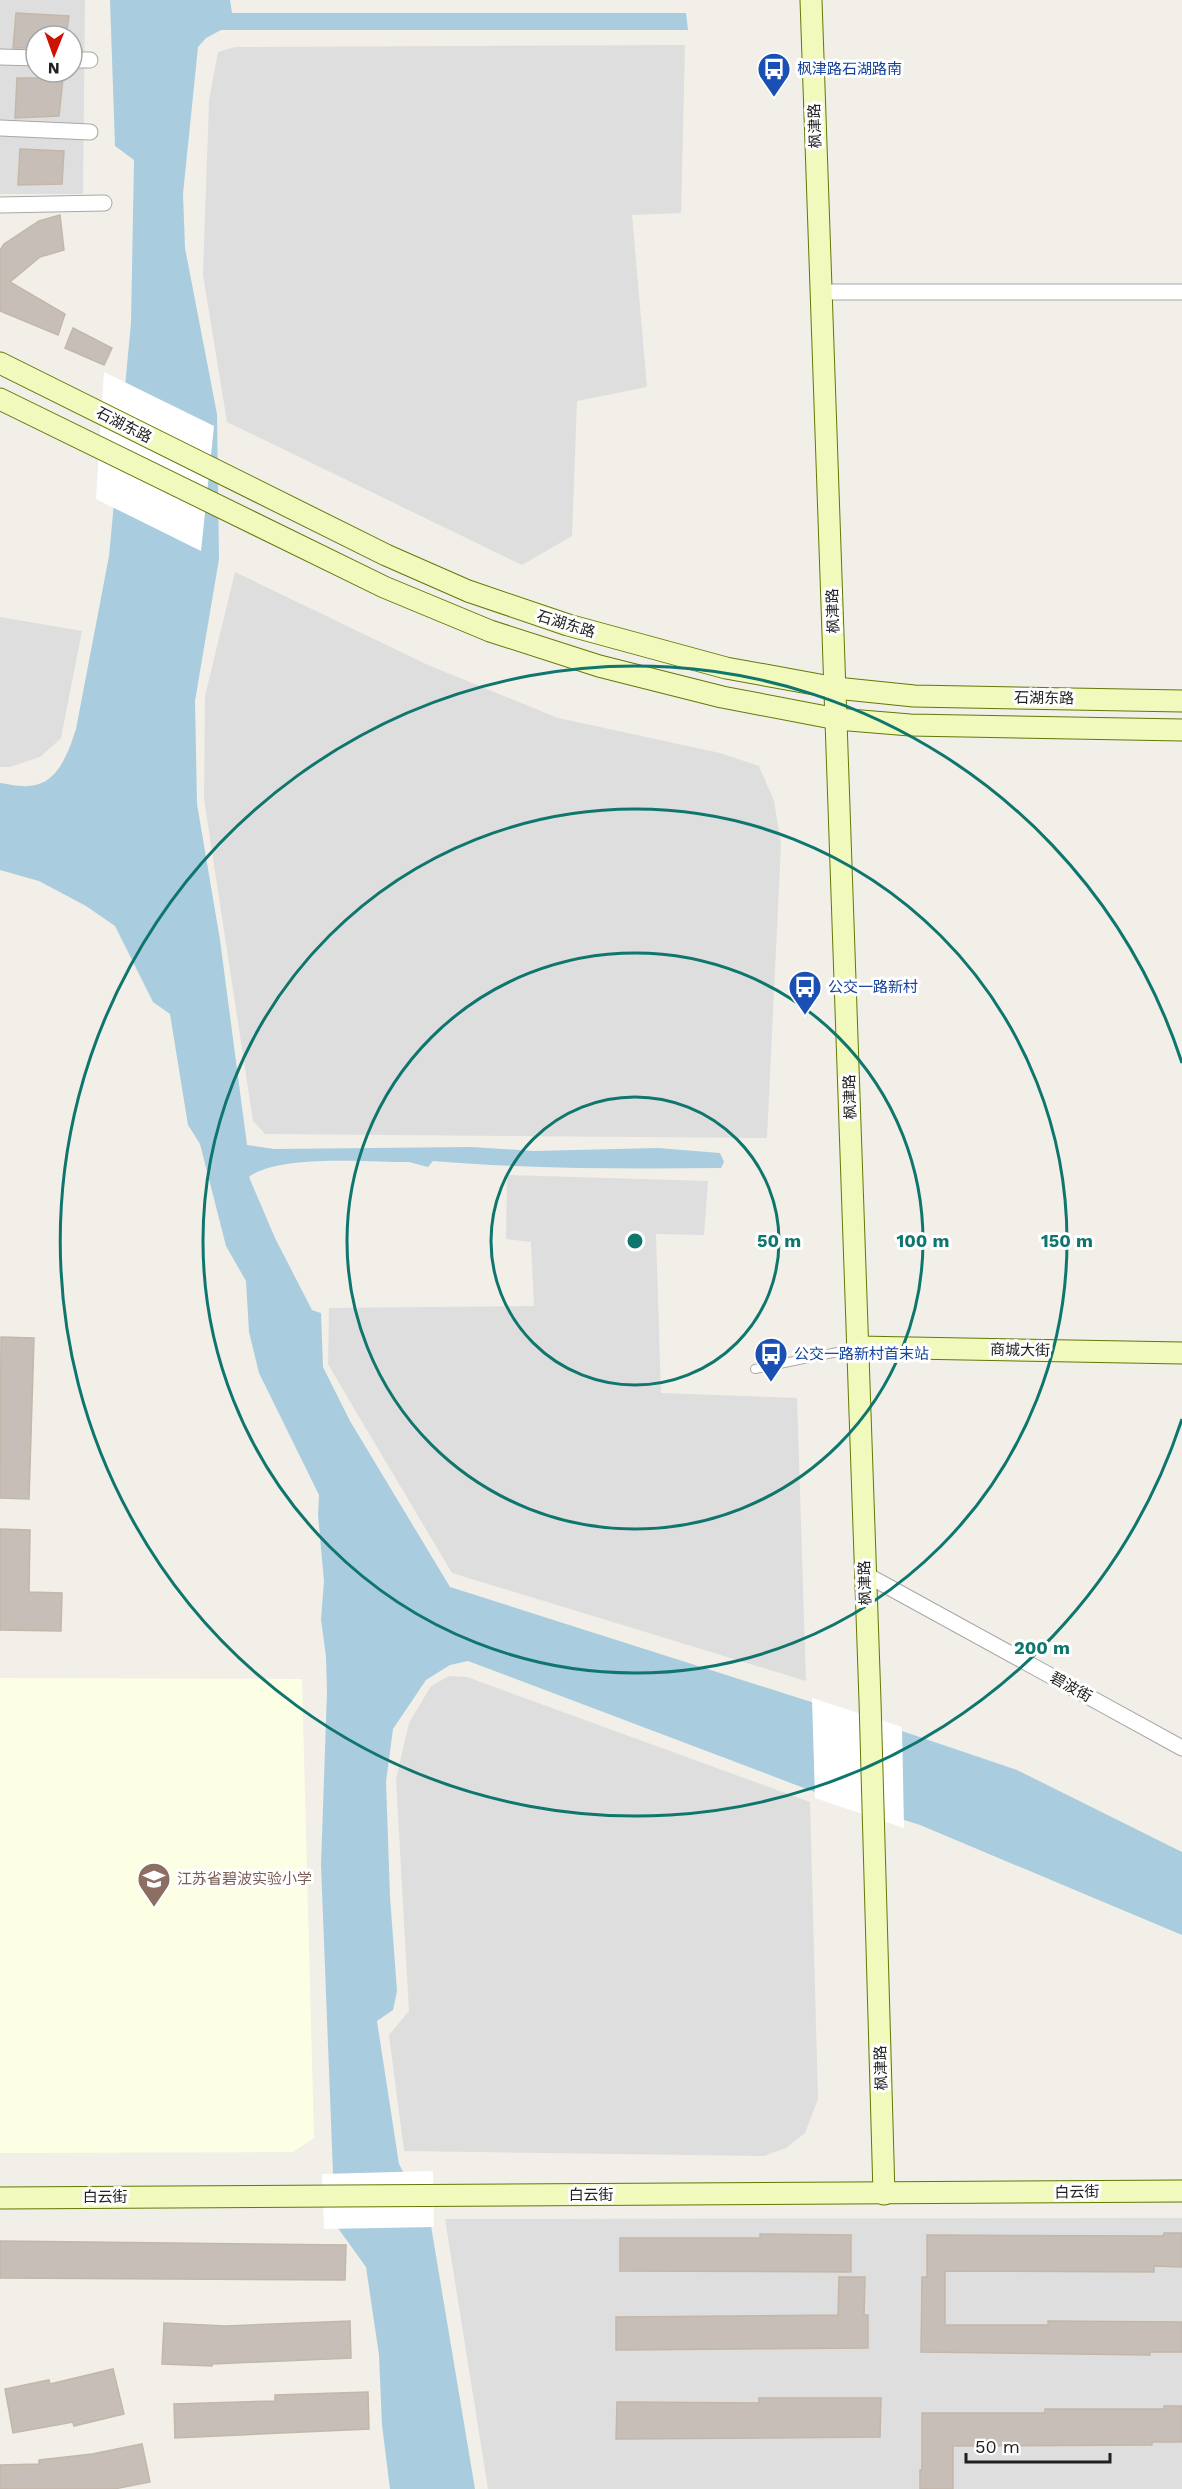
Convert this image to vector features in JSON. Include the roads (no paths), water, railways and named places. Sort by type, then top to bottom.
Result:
[{"type":"main road","name":"枫津路","points":[[811,0],[870,1701],[884,2194]]},
{"type":"main road","name":"石湖东路","points":[[0,363],[387,555],[468,591],[568,625],[701,662],[836,688],[914,696],[1182,701]]},
{"type":"main road","name":"石湖东路","points":[[0,399],[356,574],[458,619],[562,655],[667,684],[754,704],[837,719],[910,725],[1182,730]]},
{"type":"main road","name":"商城大街","points":[[858,1347],[1182,1353]]},
{"type":"main road","name":"白云街","points":[[0,2198],[1182,2191]]},
{"type":"street","points":[[0,57],[24,58]]},
{"type":"street","points":[[84,60],[90,60]]},
{"type":"street","points":[[0,128],[90,132]]},
{"type":"street","points":[[0,205],[104,203]]},
{"type":"street","points":[[820,291],[1182,292]]},
{"type":"street","name":"碧波街","points":[[865,1574],[1182,1748]]},
{"type":"lane","points":[[755,1369],[858,1347]]},
{"type":"water","points":[[110,0],[230,0],[232,13],[686,13],[688,30],[221,30],[206,38],[198,47],[183,194],[185,248],[217,414],[219,559],[195,701],[197,804],[220,940],[247,1145],[274,1149],[471,1147],[534,1151],[658,1148],[720,1153],[724,1162],[721,1168],[649,1168],[541,1167],[433,1161],[428,1167],[409,1162],[325,1161],[281,1165],[249,1177],[275,1238],[312,1310],[321,1313],[323,1367],[350,1421],[450,1587],[896,1729],[1017,1770],[1182,1852],[1182,1935],[920,1825],[812,1791],[468,1661],[450,1665],[426,1680],[393,1729],[386,1782],[390,1897],[397,1991],[393,2010],[377,2021],[399,2164],[431,2226],[475,2489],[390,2489],[382,2425],[379,2355],[366,2267],[335,2224],[321,1865],[327,1692],[326,1657],[321,1619],[324,1581],[318,1515],[319,1495],[259,1373],[249,1332],[246,1281],[226,1246],[200,1144],[188,1125],[170,1014],[153,1002],[115,926],[86,906],[39,881],[0,870],[0,783],[21,786],[38,784],[54,774],[65,757],[76,729],[109,556],[131,323],[134,160],[115,146]]},
{"type":"place","name":"枫津路石湖路南","points":[[774,98]]},
{"type":"place","name":"公交一路新村","points":[[805,1016]]},
{"type":"place","name":"公交一路新村首末站","points":[[771,1383]]},
{"type":"place","name":"江苏省碧波实验小学","points":[[154,1908]]}]
